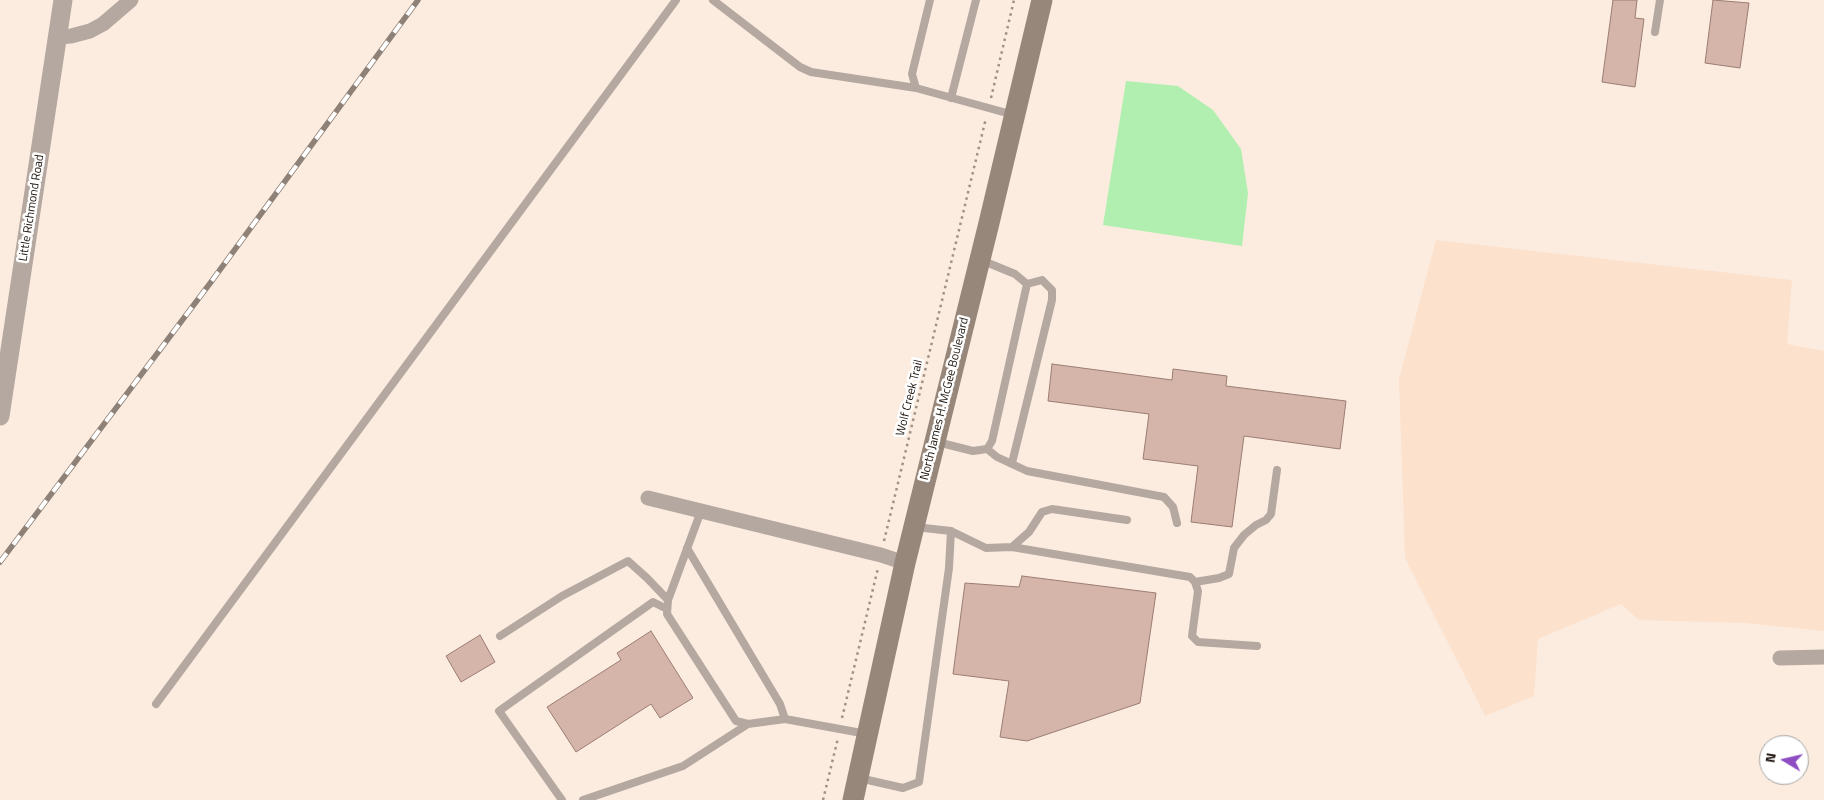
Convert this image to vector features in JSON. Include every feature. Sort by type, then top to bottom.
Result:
[{"type":"main road","name":"North James H. McGee Boulevard","points":[[853,800],[904,563],[1042,0]]},
{"type":"street","name":"Little Richmond Road","points":[[0,416],[63,0]]},
{"type":"street","points":[[58,38],[90,31],[103,24],[131,0]]},
{"type":"street","points":[[648,498],[881,555],[904,563]]},
{"type":"street","points":[[1780,658],[1824,657]]},
{"type":"lane","points":[[156,704],[676,0]]},
{"type":"lane","points":[[713,0],[800,67],[811,72],[916,88],[1014,115]]},
{"type":"lane","points":[[916,88],[912,74],[930,0]]},
{"type":"lane","points":[[951,98],[976,0]]},
{"type":"lane","points":[[1655,32],[1660,0]]},
{"type":"lane","points":[[980,259],[1015,274],[1027,284]]},
{"type":"lane","points":[[1012,464],[1052,300],[1052,290],[1042,280],[1027,284]]},
{"type":"lane","points":[[935,441],[973,452],[987,449],[992,441],[1027,284]]},
{"type":"lane","points":[[987,449],[997,457],[1027,471],[1164,497],[1173,508],[1177,523]]},
{"type":"lane","points":[[1195,582],[1229,574],[1234,548],[1244,535],[1256,525],[1266,520],[1271,514],[1277,470]]},
{"type":"lane","points":[[1012,547],[1029,532],[1042,512],[1052,509],[1127,520]]},
{"type":"lane","points":[[700,511],[668,600],[667,614],[736,722],[748,724],[785,718],[867,734]]},
{"type":"lane","points":[[913,527],[951,531],[986,548],[1012,547],[1190,577],[1195,582],[1198,591],[1192,636],[1198,642],[1257,646]]},
{"type":"lane","points":[[858,778],[903,788],[918,782],[950,568],[951,531]]},
{"type":"lane","points":[[687,548],[780,704],[785,718]]},
{"type":"lane","points":[[500,636],[562,596],[628,561],[668,600]]},
{"type":"lane","points":[[562,800],[499,711],[652,602],[667,609]]},
{"type":"lane","points":[[583,800],[683,766],[748,724]]},
{"type":"path","name":"Wolf Creek Trail","points":[[823,800],[1014,0]]},
{"type":"shaded area","points":[[1436,240],[1792,280],[1787,344],[1824,351],[1824,631],[1744,623],[1639,620],[1621,604],[1538,639],[1534,696],[1485,716],[1405,558],[1399,379]]},
{"type":"green space","points":[[1126,81],[1178,86],[1213,110],[1241,149],[1248,193],[1242,246],[1103,225]]},
{"type":"building","points":[[1613,0],[1637,0],[1635,18],[1644,19],[1635,87],[1602,82]]},
{"type":"building","points":[[1713,0],[1749,3],[1740,68],[1705,63]]},
{"type":"building","points":[[1052,364],[1172,380],[1173,369],[1227,376],[1226,386],[1346,401],[1340,449],[1244,436],[1232,527],[1191,522],[1198,466],[1143,459],[1149,414],[1048,401]]},
{"type":"building","points":[[1022,576],[1156,593],[1140,703],[1027,741],[1000,737],[1009,681],[953,674],[965,583],[1019,587]]},
{"type":"building","points":[[651,631],[693,698],[660,718],[651,704],[576,752],[547,707],[621,660],[617,653]]},
{"type":"building","points":[[480,635],[495,662],[461,682],[446,656]]},
{"type":"railway","points":[[0,562],[211,282],[418,0]]}]
